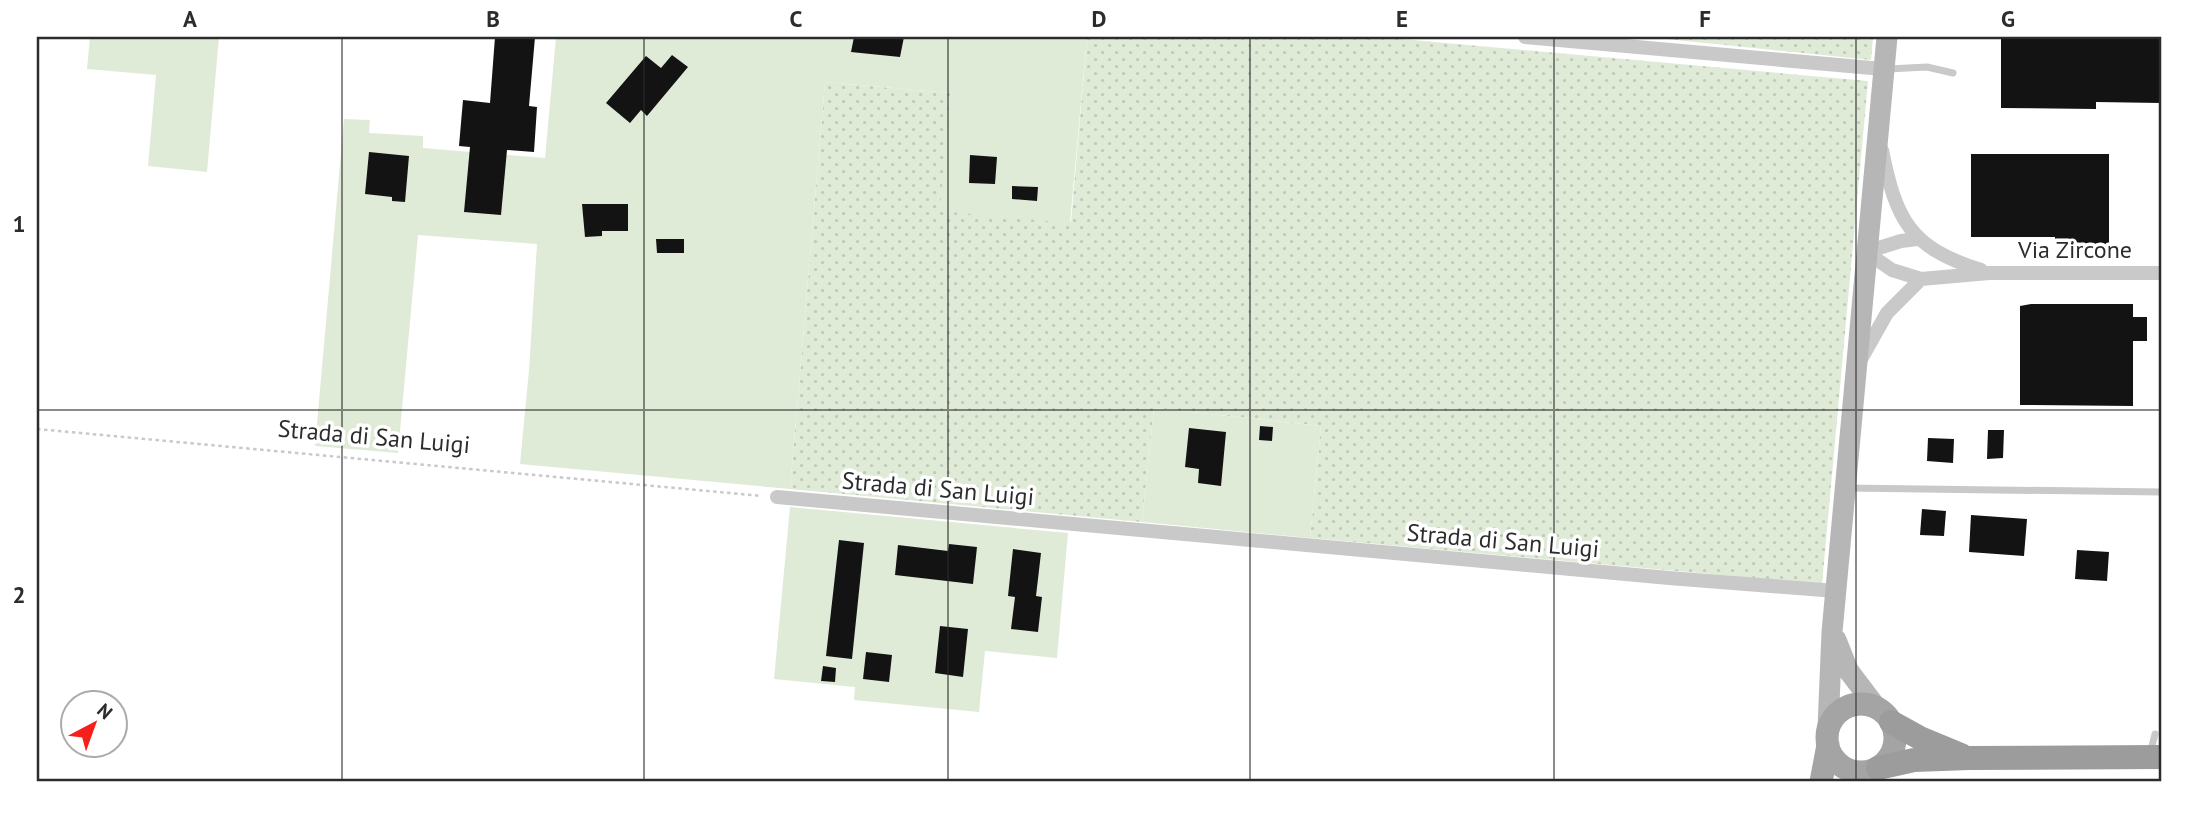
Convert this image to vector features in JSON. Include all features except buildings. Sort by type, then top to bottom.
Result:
[{"type":"highway","points":[[1883,714],[1920,738],[1969,758]]},
{"type":"highway","points":[[1864,774],[1914,760],[2155,749]]},
{"type":"main road","points":[[1821,782],[1828,736],[1832,632],[1887,37]]},
{"type":"main road","points":[[1832,632],[1848,670],[1883,714],[1895,732],[1895,743],[1886,761],[1864,774],[1845,768],[1837,762],[1828,736],[1833,718],[1842,709],[1864,704],[1883,714]]},
{"type":"street","points":[[1525,37],[1883,69]]},
{"type":"street","name":"Via Zircone","points":[[1878,132],[1893,196],[1902,217],[1917,239],[1962,264],[1989,273]]},
{"type":"street","points":[[1866,252],[1917,239]]},
{"type":"street","name":"Via Zircone","points":[[1866,252],[1892,270],[1921,279],[1989,273],[2161,273]]},
{"type":"street","points":[[1858,365],[1887,313],[1921,279]]},
{"type":"street","name":"Strada di San Luigi","points":[[777,497],[1669,579],[1836,591]]},
{"type":"lane","points":[[1883,69],[1927,68],[1953,72]]},
{"type":"lane","points":[[1845,488],[2161,492]]},
{"type":"path","name":"Strada di San Luigi","points":[[37,429],[777,497]]},
{"type":"green space","points":[[90,37],[219,37],[207,172],[148,166],[156,75],[87,69]]},
{"type":"green space","points":[[556,37],[1087,37],[1070,223],[940,211],[950,93],[825,82],[790,489],[520,464],[537,244],[418,235],[398,453],[315,446],[344,119],[370,120],[369,133],[423,136],[423,148],[545,158]]},
{"type":"green space","points":[[1087,37],[1380,37],[1868,81],[1822,584],[1310,538],[1321,426],[1154,408],[1142,522],[790,489],[825,82],[950,93],[1071,222]]},
{"type":"green space","points":[[1647,37],[1873,37],[1871,60]]},
{"type":"green space","points":[[1154,408],[1321,426],[1310,538],[1142,522]]},
{"type":"green space","points":[[790,507],[1068,533],[1057,658],[985,651],[979,712],[854,700],[855,687],[774,679]]}]
